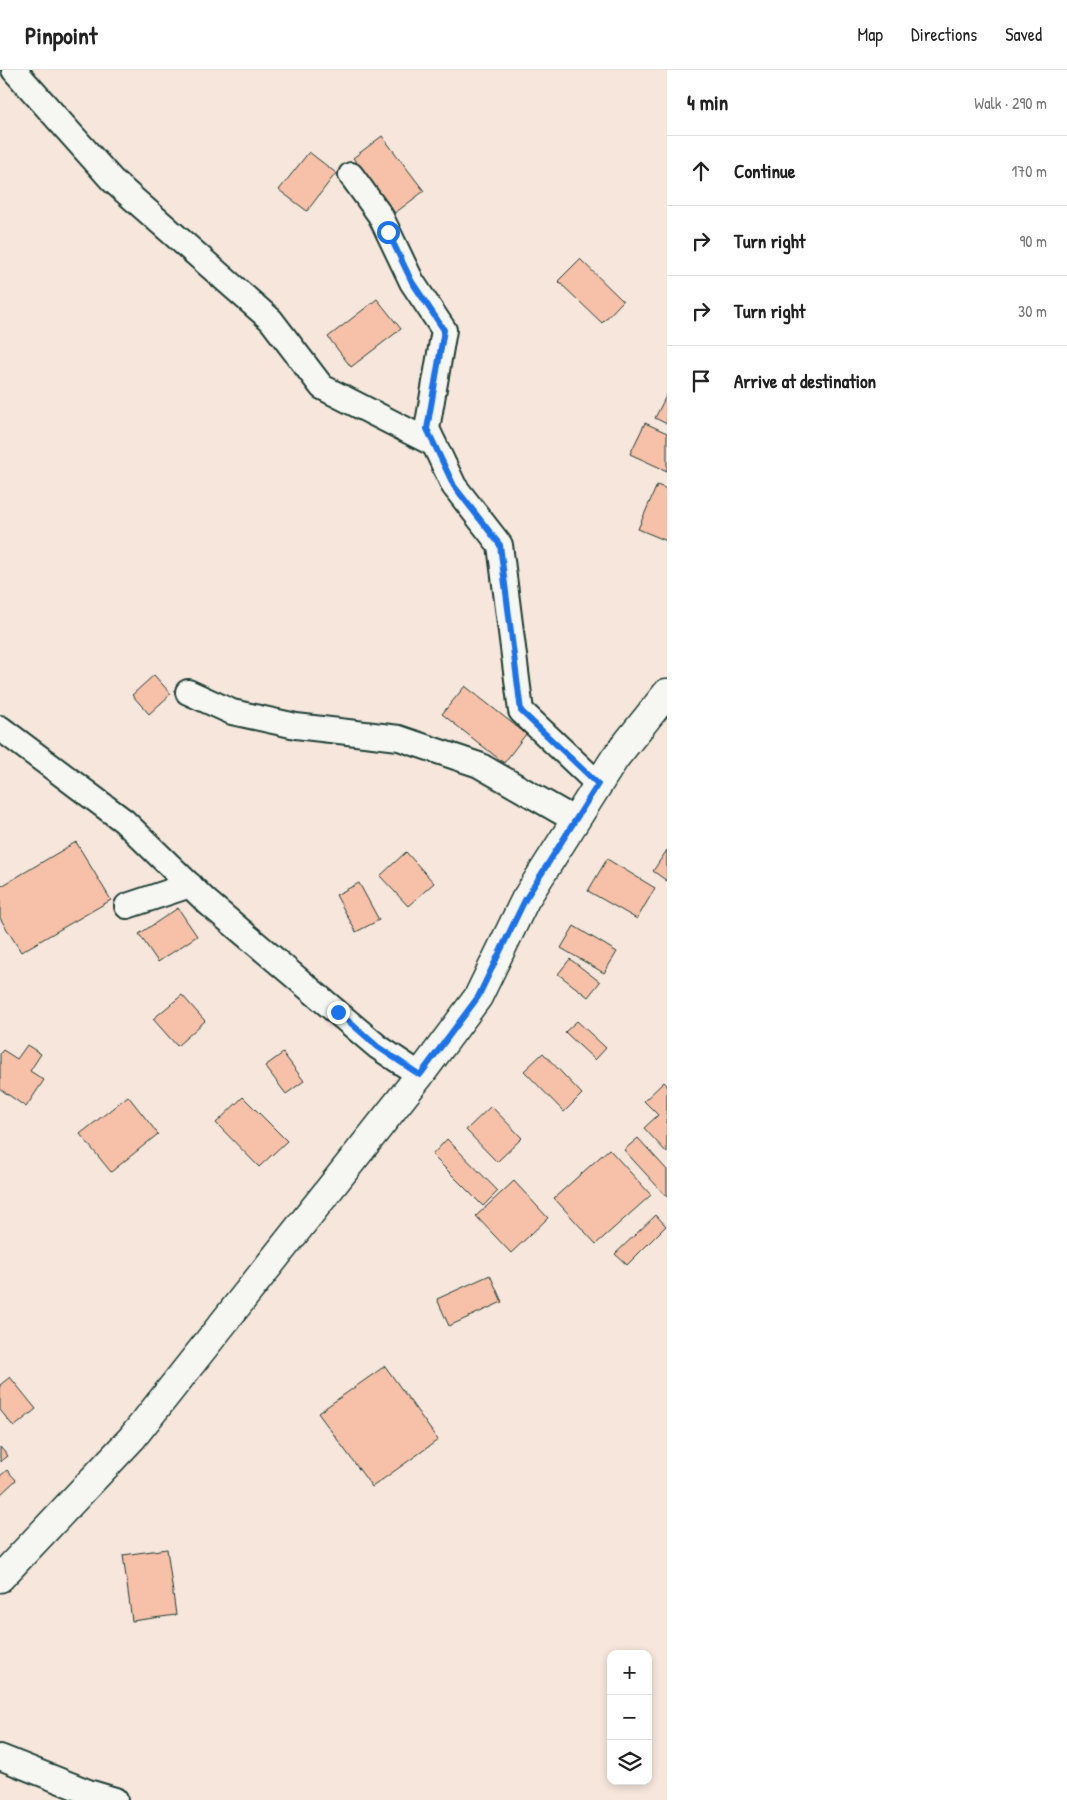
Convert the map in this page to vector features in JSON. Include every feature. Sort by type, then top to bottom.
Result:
[{"type":"street","points":[[14,70],[112,180],[271,320],[322,387],[434,444]]},
{"type":"street","points":[[351,175],[380,215],[412,282],[444,330],[427,429],[454,486],[500,545],[521,711],[598,784]]},
{"type":"street","points":[[188,692],[232,712],[296,726],[399,738],[479,765],[575,820]]},
{"type":"street","points":[[0,1578],[132,1438],[420,1075],[478,997],[525,900],[598,784],[615,758],[667,692]]},
{"type":"street","points":[[0,728],[124,821],[190,885],[378,1047],[420,1075]]},
{"type":"street","points":[[127,906],[190,885]]},
{"type":"street","points":[[0,1757],[88,1792],[115,1800]]},
{"type":"building","points":[[382,136],[424,191],[395,213],[353,158]]},
{"type":"building","points":[[309,152],[336,173],[307,211],[279,190]]},
{"type":"building","points":[[580,259],[623,301],[602,323],[558,281]]},
{"type":"building","points":[[377,299],[401,329],[351,367],[328,337]]},
{"type":"building","points":[[667,394],[667,424],[655,418]]},
{"type":"building","points":[[645,423],[667,433],[667,471],[630,454]]},
{"type":"building","points":[[657,485],[667,489],[667,541],[638,529]]},
{"type":"building","points":[[154,675],[171,694],[149,714],[132,695]]},
{"type":"building","points":[[465,686],[526,734],[504,763],[442,714]]},
{"type":"building","points":[[76,842],[111,900],[21,952],[0,918],[0,887]]},
{"type":"building","points":[[667,850],[667,881],[653,871]]},
{"type":"building","points":[[406,852],[434,883],[408,906],[380,876]]},
{"type":"building","points":[[607,859],[655,888],[637,919],[588,891]]},
{"type":"building","points":[[359,883],[379,920],[356,932],[336,895]]},
{"type":"building","points":[[178,908],[197,936],[158,962],[139,934]]},
{"type":"building","points":[[574,926],[617,952],[604,973],[561,948]]},
{"type":"building","points":[[570,959],[600,982],[588,997],[558,974]]},
{"type":"building","points":[[182,995],[205,1021],[177,1046],[153,1019]]},
{"type":"building","points":[[577,1021],[606,1048],[595,1060],[565,1032]]},
{"type":"building","points":[[27,1045],[41,1054],[30,1071],[44,1080],[26,1107],[0,1089],[0,1054],[3,1050],[17,1059]]},
{"type":"building","points":[[283,1053],[304,1081],[286,1094],[265,1066]]},
{"type":"building","points":[[543,1053],[582,1094],[564,1112],[524,1071]]},
{"type":"building","points":[[664,1082],[667,1085],[667,1153],[644,1128],[658,1115],[644,1101]]},
{"type":"building","points":[[128,1096],[158,1134],[111,1172],[80,1134]]},
{"type":"building","points":[[243,1097],[287,1141],[259,1167],[216,1123]]},
{"type":"building","points":[[491,1106],[522,1138],[497,1162],[466,1130]]},
{"type":"building","points":[[638,1138],[667,1170],[667,1197],[624,1150]]},
{"type":"building","points":[[447,1139],[498,1191],[483,1206],[432,1155]]},
{"type":"building","points":[[609,1149],[651,1195],[596,1244],[554,1198]]},
{"type":"building","points":[[514,1181],[548,1218],[511,1253],[476,1216]]},
{"type":"building","points":[[656,1215],[666,1226],[627,1265],[615,1254]]},
{"type":"building","points":[[490,1275],[502,1302],[449,1326],[437,1299]]},
{"type":"building","points":[[385,1366],[438,1440],[372,1487],[318,1413]]},
{"type":"building","points":[[10,1377],[36,1409],[14,1427],[0,1410],[0,1385]]},
{"type":"building","points":[[0,1447],[8,1456],[0,1462]]},
{"type":"building","points":[[7,1470],[16,1480],[0,1495],[0,1476]]},
{"type":"building","points":[[167,1549],[176,1615],[132,1621],[123,1555]]},
{"type":"route","points":[[338,1012],[378,1047],[420,1075],[478,997],[525,900],[598,784],[521,711],[500,545],[454,486],[427,429],[444,330],[412,282],[388,232]]}]
